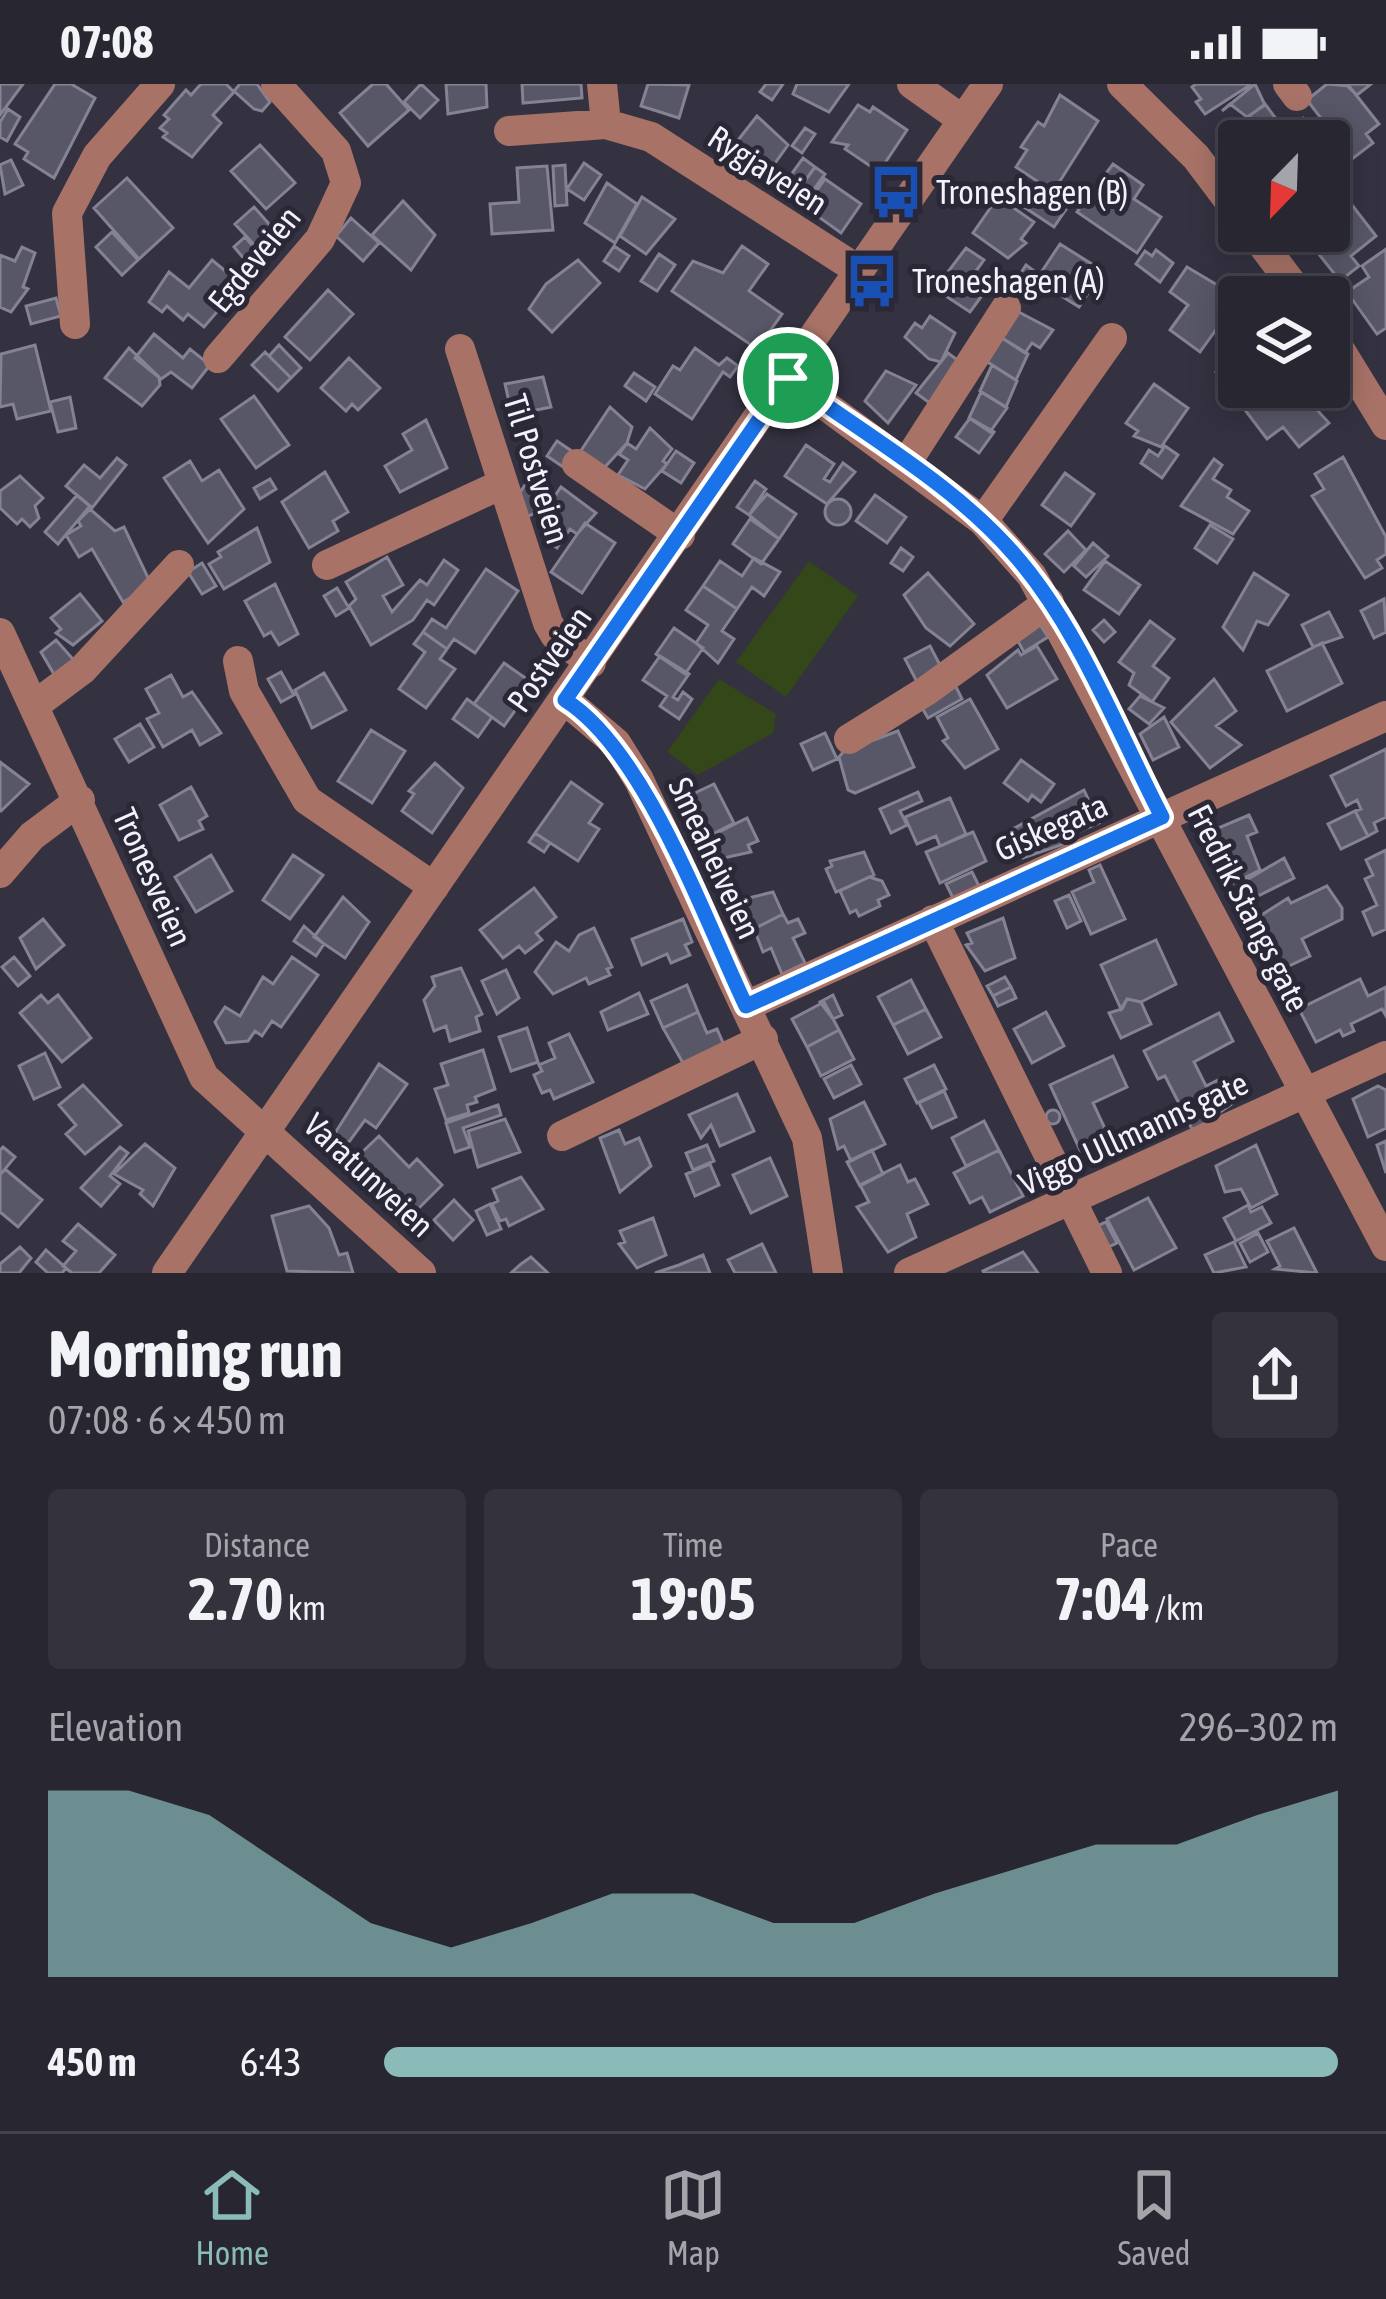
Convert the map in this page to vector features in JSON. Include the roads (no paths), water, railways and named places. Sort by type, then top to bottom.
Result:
[{"type":"street","points":[[75,324],[67,213],[97,156],[160,84]]},
{"type":"street","name":"Egdeveien","points":[[218,358],[320,238],[346,183],[336,152],[276,84]]},
{"type":"street","points":[[509,131],[606,124],[602,84]]},
{"type":"street","points":[[912,84],[963,120]]},
{"type":"street","name":"Postveien","points":[[167,1273],[988,84]]},
{"type":"street","points":[[1145,90],[1218,186]]},
{"type":"street","name":"Rygjaveien","points":[[606,124],[650,137],[860,272]]},
{"type":"street","points":[[1268,252],[1286,276]]},
{"type":"street","points":[[907,463],[1006,308]]},
{"type":"street","points":[[982,521],[1112,338]]},
{"type":"street","name":"Til Postveien","points":[[460,349],[500,485],[548,622],[555,635],[590,663]]},
{"type":"street","points":[[1350,366],[1386,425]]},
{"type":"street","name":"Fredrik Stangs gate","points":[[788,378],[982,521],[1049,602],[1386,1246]]},
{"type":"street","points":[[577,464],[680,535]]},
{"type":"street","points":[[327,565],[500,485]]},
{"type":"street","points":[[35,705],[82,670],[178,565]]},
{"type":"street","points":[[849,739],[926,692],[1049,602]]},
{"type":"street","name":"Tronesveien","points":[[0,633],[80,800],[187,1048],[204,1077],[267,1129]]},
{"type":"street","points":[[238,661],[238,679],[307,800],[434,887]]},
{"type":"street","name":"Smeaheiveien","points":[[565,700],[616,743],[638,780],[763,1039],[807,1138],[829,1273]]},
{"type":"street","name":"Giskegata","points":[[746,1006],[1386,716]]},
{"type":"street","points":[[0,873],[32,836],[80,800]]},
{"type":"street","points":[[932,920],[1107,1273]]},
{"type":"street","points":[[562,1136],[763,1039]]},
{"type":"street","name":"Viggo Ullmanns gate","points":[[909,1273],[1386,1056]]},
{"type":"street","name":"Varatunveien","points":[[267,1129],[421,1273]]},
{"type":"place","name":"Troneshagen (B)","points":[[896,192]]},
{"type":"place","name":"Troneshagen (A)","points":[[872,281]]}]
